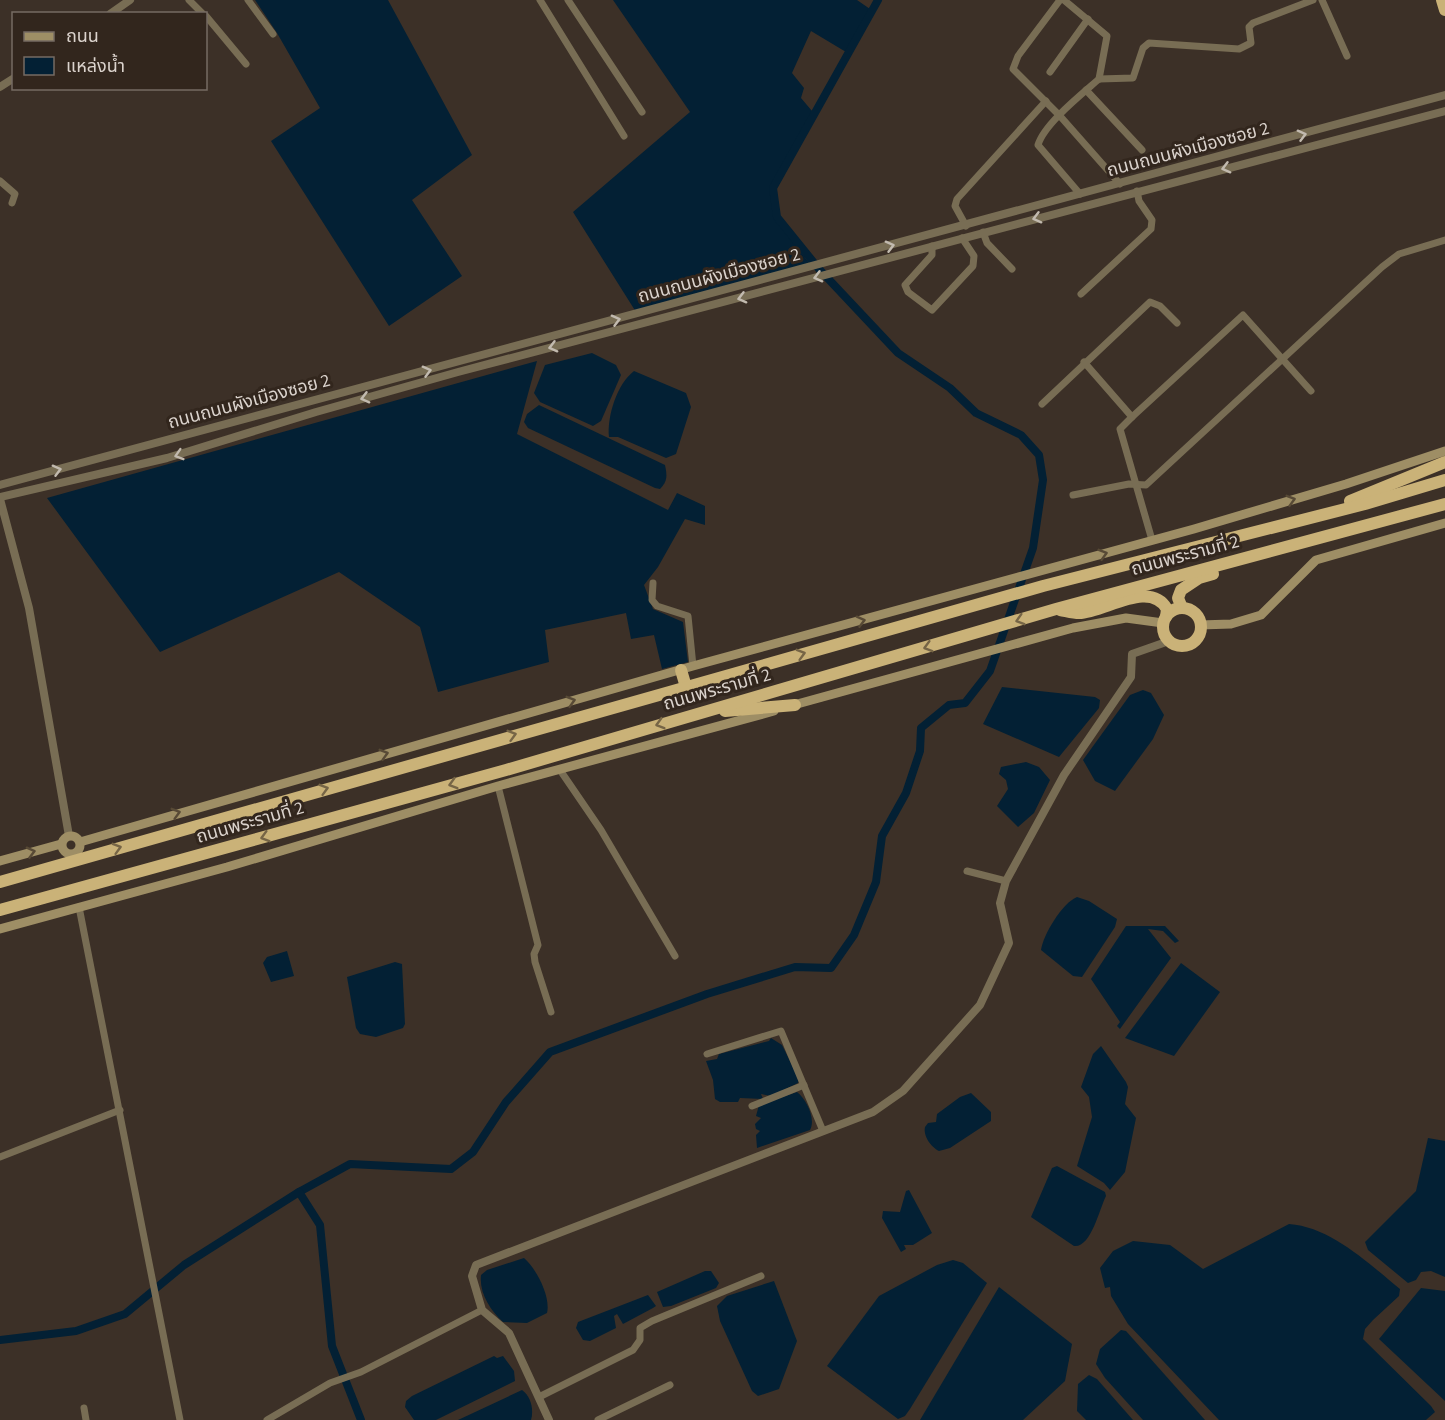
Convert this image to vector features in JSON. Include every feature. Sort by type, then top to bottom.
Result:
[{"type":"highway","points":[[1442,0],[1445,10]]},
{"type":"highway","points":[[1311,518],[1445,462]]},
{"type":"highway","points":[[1371,523],[1365,504],[1445,473]]},
{"type":"highway","name":"ถนนพระรามที่ 2","points":[[0,882],[78,851],[686,687],[1043,586],[1365,504],[1445,480]]},
{"type":"highway","name":"ถนนพระรามที่ 2","points":[[0,910],[506,770],[1056,609],[1445,504]]},
{"type":"highway","points":[[1182,608],[1178,597],[1181,590],[1199,578],[1257,562],[1293,544]]},
{"type":"highway","points":[[1056,609],[1079,613],[1149,595],[1163,602],[1167,609],[1165,620],[1165,636],[1169,641],[1175,645],[1188,645],[1198,637],[1200,625],[1194,613],[1182,608],[1170,613],[1165,620]]},
{"type":"highway","points":[[686,687],[687,668]]},
{"type":"highway","points":[[693,715],[795,705]]},
{"type":"main road","name":"ถนนพระรามที่ 2","points":[[78,851],[687,668],[1152,540],[1356,481],[1445,451]]},
{"type":"main road","points":[[1200,625],[1252,620],[1261,615],[1316,560],[1445,523]]},
{"type":"main road","name":"ถนนพระรามที่ 2","points":[[0,929],[227,867],[498,786],[1016,642],[1126,618],[1165,620]]},
{"type":"main road","points":[[69,836],[78,851],[65,853],[62,844],[69,836]]},
{"type":"main road","points":[[0,861],[62,844]]},
{"type":"street","points":[[113,12],[130,0]]},
{"type":"street","points":[[189,0],[201,12]]},
{"type":"street","points":[[248,0],[273,34]]},
{"type":"street","points":[[540,0],[624,136]]},
{"type":"street","points":[[568,0],[642,112]]},
{"type":"street","points":[[1099,79],[1107,36],[1073,3],[1062,0],[1018,56],[1013,69],[1060,116],[1120,184]]},
{"type":"street","points":[[1080,194],[1038,145],[1041,137],[1060,116],[1099,79],[1133,78],[1143,48],[1149,43],[1239,49],[1251,43],[1248,27],[1253,23],[1313,0]]},
{"type":"street","points":[[1322,0],[1347,56]]},
{"type":"street","points":[[207,18],[246,64]]},
{"type":"street","points":[[1050,72],[1088,19]]},
{"type":"street","points":[[1086,90],[1142,150]]},
{"type":"street","name":"ถนนถนนผังเมืองซอย 2","points":[[0,485],[1369,118],[1445,95]]},
{"type":"street","points":[[966,226],[955,206],[957,199],[1046,102]]},
{"type":"street","name":"ถนนถนนผังเมืองซอย 2","points":[[0,498],[167,458],[316,412],[982,232],[1445,111]]},
{"type":"street","points":[[1369,118],[1372,129]]},
{"type":"street","points":[[0,181],[15,194],[12,203]]},
{"type":"street","points":[[1081,294],[1152,230],[1152,220],[1139,201],[1137,191]]},
{"type":"street","points":[[982,232],[987,243],[1012,269]]},
{"type":"street","points":[[932,246],[932,255],[905,285],[908,292],[932,310],[973,266],[974,256],[962,238]]},
{"type":"street","points":[[1073,495],[1129,484],[1146,485],[1281,358],[1399,254],[1445,240]]},
{"type":"street","points":[[1041,404],[1150,302],[1160,306],[1177,323]]},
{"type":"street","points":[[1152,540],[1120,429],[1132,417],[1243,315],[1311,391]]},
{"type":"street","points":[[1084,362],[1132,417]]},
{"type":"street","points":[[313,402],[316,412]]},
{"type":"street","points":[[0,498],[29,608],[69,836]]},
{"type":"street","points":[[653,583],[652,600],[657,606],[688,616],[687,668]]},
{"type":"street","points":[[549,1420],[509,1333],[482,1310],[472,1276],[476,1265],[873,1112],[903,1091],[980,1005],[1009,943],[1000,903],[1006,881],[1064,775],[1131,677],[1132,654],[1169,641]]},
{"type":"street","points":[[560,770],[601,830],[675,956]]},
{"type":"street","points":[[498,786],[538,945],[534,954],[535,962],[551,1012]]},
{"type":"street","points":[[967,871],[1006,881]]},
{"type":"street","points":[[79,907],[180,1420]]},
{"type":"street","points":[[707,1054],[781,1030],[823,1131]]},
{"type":"street","points":[[752,1106],[804,1085]]},
{"type":"street","points":[[0,1157],[120,1110]]},
{"type":"street","points":[[539,1397],[633,1350],[640,1340],[640,1328],[652,1321],[760,1276]]},
{"type":"street","points":[[267,1420],[330,1383],[361,1372],[482,1310]]},
{"type":"street","points":[[598,1420],[670,1385]]},
{"type":"street","points":[[84,1408],[86,1420]]},
{"type":"water","points":[[255,0],[388,0],[472,155],[412,200],[462,276],[389,326],[271,141],[320,108],[277,33]]},
{"type":"water","points":[[613,0],[857,0],[870,9],[846,52],[811,31],[792,73],[804,88],[801,98],[812,111],[771,186],[776,220],[809,263],[636,312],[573,212],[690,112]]},
{"type":"water","points":[[592,353],[616,365],[621,375],[601,421],[593,426],[540,402],[534,393],[545,365]]},
{"type":"water","points":[[537,361],[517,434],[668,510],[677,493],[705,506],[705,525],[685,519],[658,567],[644,585],[653,609],[683,622],[688,662],[662,669],[654,635],[631,639],[626,613],[545,630],[549,662],[438,692],[420,627],[339,572],[160,652],[47,498]]},
{"type":"water","points":[[634,371],[686,393],[691,407],[676,454],[666,458],[618,437],[609,437],[614,401],[623,384]]},
{"type":"water","points":[[539,405],[665,465],[666,481],[660,489],[655,488],[528,428],[524,422],[527,414]]},
{"type":"water","points":[[1002,687],[1095,697],[1100,700],[1099,708],[1059,757],[983,724]]},
{"type":"water","points":[[1143,690],[1151,693],[1164,715],[1153,739],[1115,791],[1095,781],[1083,760],[1130,695]]},
{"type":"water","points":[[1026,762],[1039,767],[1050,780],[1034,813],[1018,827],[997,806],[1008,789],[1006,780],[999,774],[1001,767]]},
{"type":"water","points":[[1077,897],[1089,901],[1117,919],[1115,927],[1082,977],[1073,976],[1041,950],[1045,936],[1054,920],[1071,900]]},
{"type":"water","points":[[1126,926],[1165,926],[1179,941],[1175,943],[1163,931],[1148,929],[1171,958],[1120,1029],[1117,1026],[1120,1022],[1091,979]]},
{"type":"water","points":[[287,951],[294,976],[271,982],[263,963],[267,957]]},
{"type":"water","points":[[395,962],[402,964],[405,1024],[403,1028],[376,1037],[360,1034],[356,1028],[347,977]]},
{"type":"water","points":[[1181,963],[1220,992],[1174,1056],[1125,1038]]},
{"type":"water","points":[[771,1038],[782,1045],[799,1079],[798,1083],[771,1096],[761,1094],[763,1099],[740,1098],[738,1102],[720,1102],[715,1099],[713,1080],[706,1061],[717,1059],[719,1054],[769,1041]]},
{"type":"water","points":[[1101,1046],[1126,1082],[1128,1087],[1125,1104],[1136,1118],[1125,1172],[1110,1190],[1104,1183],[1077,1166],[1092,1117],[1089,1097],[1081,1087],[1093,1054]]},
{"type":"water","points":[[797,1092],[810,1110],[812,1126],[810,1130],[757,1148],[756,1135],[760,1131],[756,1129],[755,1124],[761,1118],[756,1116],[759,1105]]},
{"type":"water","points":[[971,1093],[991,1112],[991,1121],[950,1148],[939,1151],[928,1141],[925,1127],[928,1123],[936,1122],[937,1114],[960,1097]]},
{"type":"water","points":[[1428,1138],[1445,1141],[1445,1277],[1431,1271],[1421,1272],[1416,1280],[1408,1283],[1368,1250],[1365,1242],[1416,1191]]},
{"type":"water","points":[[1057,1166],[1105,1192],[1106,1196],[1094,1227],[1080,1245],[1074,1246],[1031,1217],[1052,1168]]},
{"type":"water","points":[[909,1190],[932,1233],[913,1245],[904,1245],[906,1249],[901,1252],[882,1218],[883,1211],[900,1212],[906,1191]]},
{"type":"water","points":[[1289,1224],[1320,1232],[1334,1239],[1400,1289],[1399,1296],[1365,1329],[1363,1339],[1431,1406],[1435,1412],[1426,1420],[1219,1420],[1128,1324],[1111,1296],[1110,1287],[1105,1288],[1100,1268],[1113,1251],[1133,1241],[1170,1245],[1203,1269]]},
{"type":"water","points":[[524,1258],[545,1291],[547,1313],[527,1323],[503,1322],[486,1301],[481,1275],[487,1270]]},
{"type":"water","points":[[953,1260],[963,1263],[987,1283],[910,1409],[905,1416],[898,1419],[827,1366],[879,1296],[937,1265]]},
{"type":"water","points":[[705,1271],[711,1271],[719,1283],[716,1288],[663,1307],[657,1292]]},
{"type":"water","points":[[774,1281],[797,1341],[779,1389],[758,1396],[752,1391],[720,1321],[717,1306],[727,1296]]},
{"type":"water","points":[[999,1287],[1072,1344],[1065,1381],[1023,1420],[920,1420]]},
{"type":"water","points":[[1421,1288],[1445,1291],[1445,1401],[1379,1339]]},
{"type":"water","points":[[648,1295],[656,1306],[623,1324],[617,1314],[614,1316],[616,1328],[590,1341],[583,1340],[576,1328],[578,1322]]},
{"type":"water","points":[[1121,1330],[1126,1331],[1205,1420],[1143,1420],[1105,1378],[1096,1364],[1100,1349]]},
{"type":"water","points":[[494,1356],[497,1358],[503,1356],[514,1371],[515,1381],[436,1420],[414,1420],[405,1407],[406,1401],[412,1396]]},
{"type":"water","points":[[1089,1375],[1097,1379],[1133,1420],[1086,1420],[1077,1411],[1078,1384]]},
{"type":"water","points":[[522,1390],[528,1396],[531,1404],[531,1420],[458,1420]]},
{"type":"waterway","points":[[299,1192],[350,1164],[451,1169],[473,1152],[506,1102],[550,1052],[707,994],[795,967],[831,968],[854,935],[876,882],[882,836],[906,793],[920,751],[921,728],[949,705],[965,703],[990,671],[1033,548],[1043,480],[1039,455],[1021,435],[976,413],[950,388],[898,353],[819,269],[777,217],[773,188],[878,0]]},
{"type":"waterway","points":[[0,1340],[76,1331],[125,1314],[184,1265],[299,1192],[320,1225],[332,1346],[361,1420]]}]
